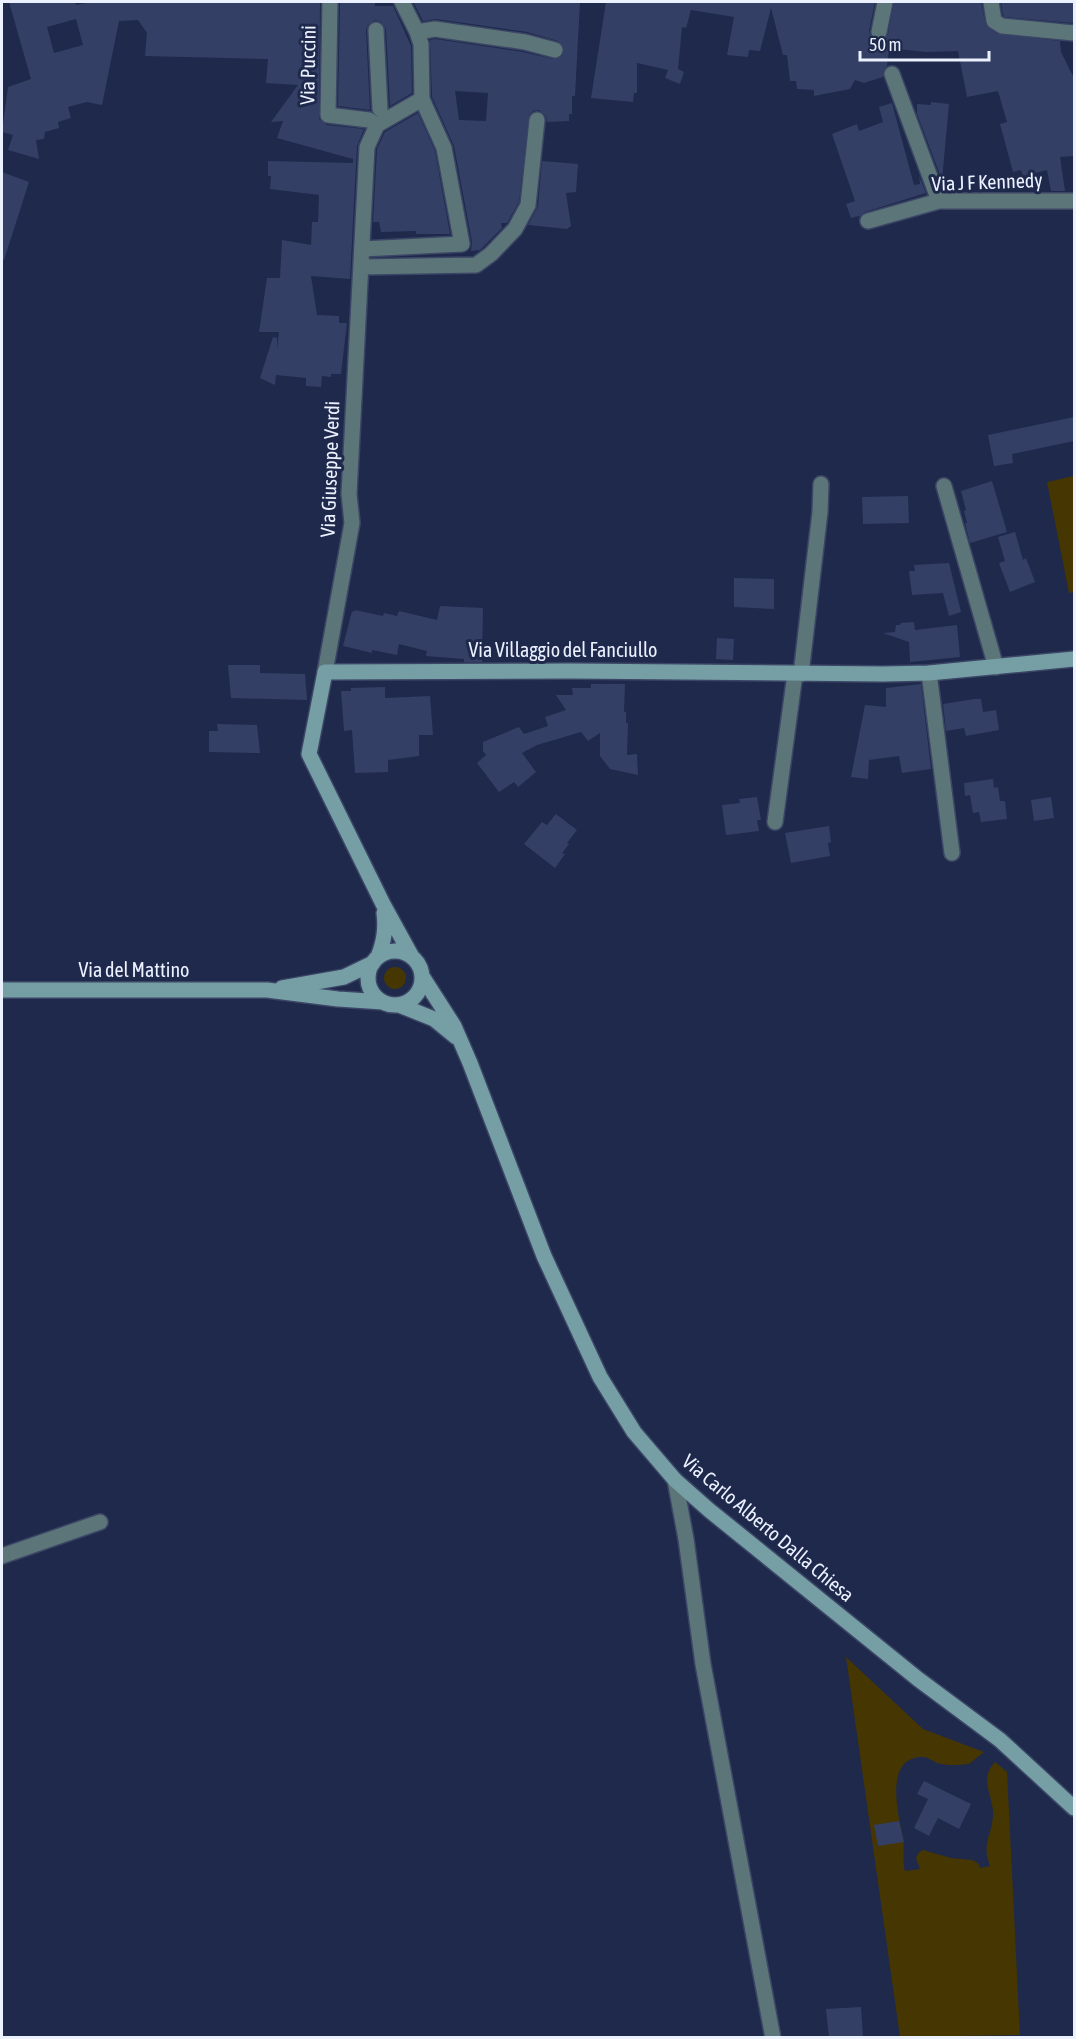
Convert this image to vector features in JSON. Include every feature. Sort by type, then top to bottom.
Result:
[{"type":"main road","name":"Via Villaggio del Fanciullo","points":[[325,672],[929,673],[1074,659]]},
{"type":"main road","name":"Via Giuseppe Verdi","points":[[325,672],[309,754],[382,904],[411,955]]},
{"type":"main road","name":"Via Giuseppe Verdi","points":[[376,960],[384,940],[386,926],[382,904]]},
{"type":"main road","points":[[394,951],[411,955],[417,961],[422,976],[419,992],[414,998],[399,1005],[383,1002],[371,989],[369,971],[376,960],[394,951]]},
{"type":"main road","name":"Via del Mattino","points":[[267,990],[344,977],[358,972],[376,960]]},
{"type":"main road","name":"Via Carlo Alberto Dalla Chiesa","points":[[422,976],[454,1026],[544,1256],[600,1377],[633,1432],[675,1480],[718,1517],[918,1679],[1000,1740],[1074,1808]]},
{"type":"main road","name":"Via del Mattino","points":[[2,990],[267,990],[383,1002]]},
{"type":"main road","name":"Via Carlo Alberto Dalla Chiesa","points":[[399,1005],[434,1019],[460,1041]]},
{"type":"street","name":"Via Puccini","points":[[330,2],[328,115],[369,120],[377,125]]},
{"type":"street","points":[[362,249],[462,244],[444,148],[423,99],[421,45],[402,2]]},
{"type":"street","points":[[879,32],[885,2]]},
{"type":"street","points":[[991,2],[994,21],[1002,26],[1074,33]]},
{"type":"street","points":[[417,32],[435,29],[525,42],[555,50]]},
{"type":"street","points":[[376,30],[380,109]]},
{"type":"street","points":[[892,74],[939,201]]},
{"type":"street","points":[[377,125],[423,99]]},
{"type":"street","points":[[361,267],[476,265],[491,254],[515,229],[528,205],[537,120]]},
{"type":"street","name":"Via Giuseppe Verdi","points":[[325,672],[352,523],[349,494],[367,147],[377,125]]},
{"type":"street","name":"Via J F Kennedy","points":[[867,221],[939,201],[1074,201]]},
{"type":"street","points":[[775,822],[798,674],[820,512],[821,484]]},
{"type":"street","points":[[944,486],[996,667]]},
{"type":"street","points":[[929,673],[952,853]]},
{"type":"street","points":[[675,1480],[686,1539],[703,1664],[773,2037]]},
{"type":"street","points":[[2,1556],[100,1522]]},
{"type":"shaded area","points":[[1074,476],[1074,592],[1069,593],[1047,482]]},
{"type":"shaded area","points":[[395,967],[403,970],[406,978],[403,986],[395,989],[387,986],[384,978],[387,970]]},
{"type":"shaded area","points":[[846,1657],[923,1729],[984,1752],[969,1764],[941,1764],[924,1757],[911,1759],[902,1766],[896,1789],[904,1843],[905,1871],[920,1869],[916,1858],[923,1850],[951,1858],[972,1860],[978,1863],[980,1868],[990,1866],[987,1845],[993,1808],[987,1782],[988,1775],[995,1762],[1007,1772],[1020,2035],[900,2037]]},
{"type":"building","points":[[9,2],[75,2],[76,5],[91,2],[320,2],[319,119],[327,125],[364,129],[357,146],[350,279],[311,276],[317,315],[339,316],[339,323],[347,323],[341,374],[331,374],[331,377],[322,376],[321,387],[306,386],[306,378],[276,375],[275,385],[260,378],[273,337],[277,338],[277,349],[279,332],[259,332],[267,278],[280,278],[282,240],[311,245],[312,222],[318,222],[319,195],[270,189],[271,176],[268,176],[268,161],[353,163],[353,159],[277,138],[283,121],[271,122],[298,85],[266,83],[268,59],[145,56],[147,33],[138,20],[119,21],[102,105],[87,102],[68,107],[71,118],[58,122],[59,128],[45,132],[44,139],[36,140],[39,159],[8,150],[13,135],[2,132],[8,87],[31,79]],"holes":[[[76,19],[83,45],[54,53],[47,27]]]},
{"type":"building","points":[[340,2],[375,2],[375,6],[393,6],[411,46],[412,93],[390,106],[386,30],[381,22],[375,20],[368,25],[366,30],[370,110],[338,106]]},
{"type":"building","points":[[580,2],[572,114],[569,114],[569,121],[547,122],[546,116],[539,110],[529,115],[519,202],[507,223],[501,223],[502,228],[480,250],[471,251],[472,242],[454,146],[432,97],[430,40],[523,52],[553,59],[562,56],[564,48],[558,41],[527,32],[436,19],[423,21],[414,3]],"holes":[[[455,91],[488,93],[486,121],[459,120]]]},
{"type":"building","points":[[606,2],[875,2],[869,31],[872,39],[878,42],[883,41],[888,34],[894,2],[981,2],[986,26],[997,34],[1060,41],[1061,52],[1074,78],[1074,156],[1060,157],[1065,191],[1051,191],[1047,170],[1023,176],[1021,170],[1013,172],[1000,124],[1007,122],[998,91],[967,97],[958,51],[926,52],[889,48],[883,77],[864,83],[855,80],[850,89],[814,96],[814,90],[797,89],[796,81],[790,81],[787,55],[783,55],[771,8],[760,51],[749,50],[748,57],[727,55],[734,17],[691,10],[686,28],[682,27],[678,69],[684,72],[680,84],[665,78],[668,70],[637,63],[637,93],[634,93],[633,102],[591,98]]},
{"type":"building","points":[[1001,2],[1074,2],[1074,23],[1005,17]]},
{"type":"building","points":[[931,102],[949,104],[942,180],[917,114],[917,104],[931,105]]},
{"type":"building","points":[[892,103],[914,185],[920,184],[919,176],[926,193],[851,218],[846,204],[855,201],[832,134],[857,124],[859,131],[883,122],[879,107]]},
{"type":"building","points":[[418,113],[435,151],[450,234],[416,234],[416,231],[381,232],[379,222],[373,222],[377,149],[385,132]]},
{"type":"building","points":[[542,161],[578,164],[576,192],[566,193],[571,226],[567,229],[528,225],[538,206]]},
{"type":"building","points":[[2,172],[29,182],[4,260],[2,260]]},
{"type":"building","points":[[1074,417],[1074,441],[1012,454],[1013,463],[994,466],[988,435]]},
{"type":"building","points":[[992,481],[1007,532],[970,543],[961,491]]},
{"type":"building","points":[[908,496],[909,523],[863,524],[862,497]]},
{"type":"building","points":[[1015,532],[1023,560],[1026,558],[1035,582],[1010,592],[999,563],[1005,561],[998,537]]},
{"type":"building","points":[[949,563],[961,612],[949,616],[943,593],[912,595],[909,571],[915,571],[914,565]]},
{"type":"building","points":[[734,578],[774,579],[774,609],[734,607]]},
{"type":"building","points":[[440,606],[483,608],[482,662],[464,662],[464,659],[426,656],[427,651],[399,644],[397,655],[372,650],[372,653],[343,646],[352,611],[397,616],[399,611],[437,620]]},
{"type":"building","points":[[914,622],[915,630],[957,625],[960,657],[910,662],[909,642],[883,633],[895,632],[896,625],[901,623]]},
{"type":"building","points":[[717,638],[734,639],[733,660],[716,659]]},
{"type":"building","points":[[228,665],[260,665],[260,673],[305,674],[307,700],[231,698]]},
{"type":"building","points":[[591,684],[625,684],[624,712],[626,712],[626,723],[628,723],[627,755],[637,754],[638,775],[610,769],[600,756],[600,733],[588,741],[581,732],[537,745],[522,753],[536,772],[518,787],[514,782],[499,792],[477,763],[486,755],[483,751],[483,742],[519,727],[524,734],[548,726],[545,717],[566,710],[556,695],[573,695],[572,688],[591,688]]},
{"type":"building","points":[[921,684],[931,769],[902,773],[899,756],[869,760],[868,779],[851,777],[865,705],[886,707],[886,688]]},
{"type":"building","points":[[385,687],[385,698],[430,696],[433,735],[419,735],[419,756],[388,760],[388,772],[355,773],[352,730],[344,731],[341,691],[351,691],[351,688]]},
{"type":"building","points":[[981,699],[983,712],[996,710],[999,730],[966,736],[964,728],[946,731],[943,704]]},
{"type":"building","points":[[217,724],[257,725],[260,753],[209,752],[209,731],[218,731]]},
{"type":"building","points":[[993,779],[994,788],[998,787],[1000,801],[1005,801],[1007,819],[981,822],[979,812],[973,813],[970,795],[965,796],[964,783]]},
{"type":"building","points":[[757,797],[761,820],[757,820],[759,831],[726,835],[722,805],[740,803],[739,799]]},
{"type":"building","points":[[1051,797],[1054,818],[1034,821],[1031,800]]},
{"type":"building","points":[[556,814],[577,830],[567,843],[569,844],[562,853],[565,854],[555,868],[524,844],[542,822],[547,825]]},
{"type":"building","points":[[829,826],[830,856],[791,863],[785,833]]},
{"type":"building","points":[[924,1781],[971,1804],[959,1829],[938,1818],[929,1836],[914,1828],[928,1799],[917,1794]]},
{"type":"building","points":[[899,1821],[904,1842],[878,1846],[874,1825]]},
{"type":"building","points":[[861,2007],[863,2037],[829,2037],[826,2009]]}]
